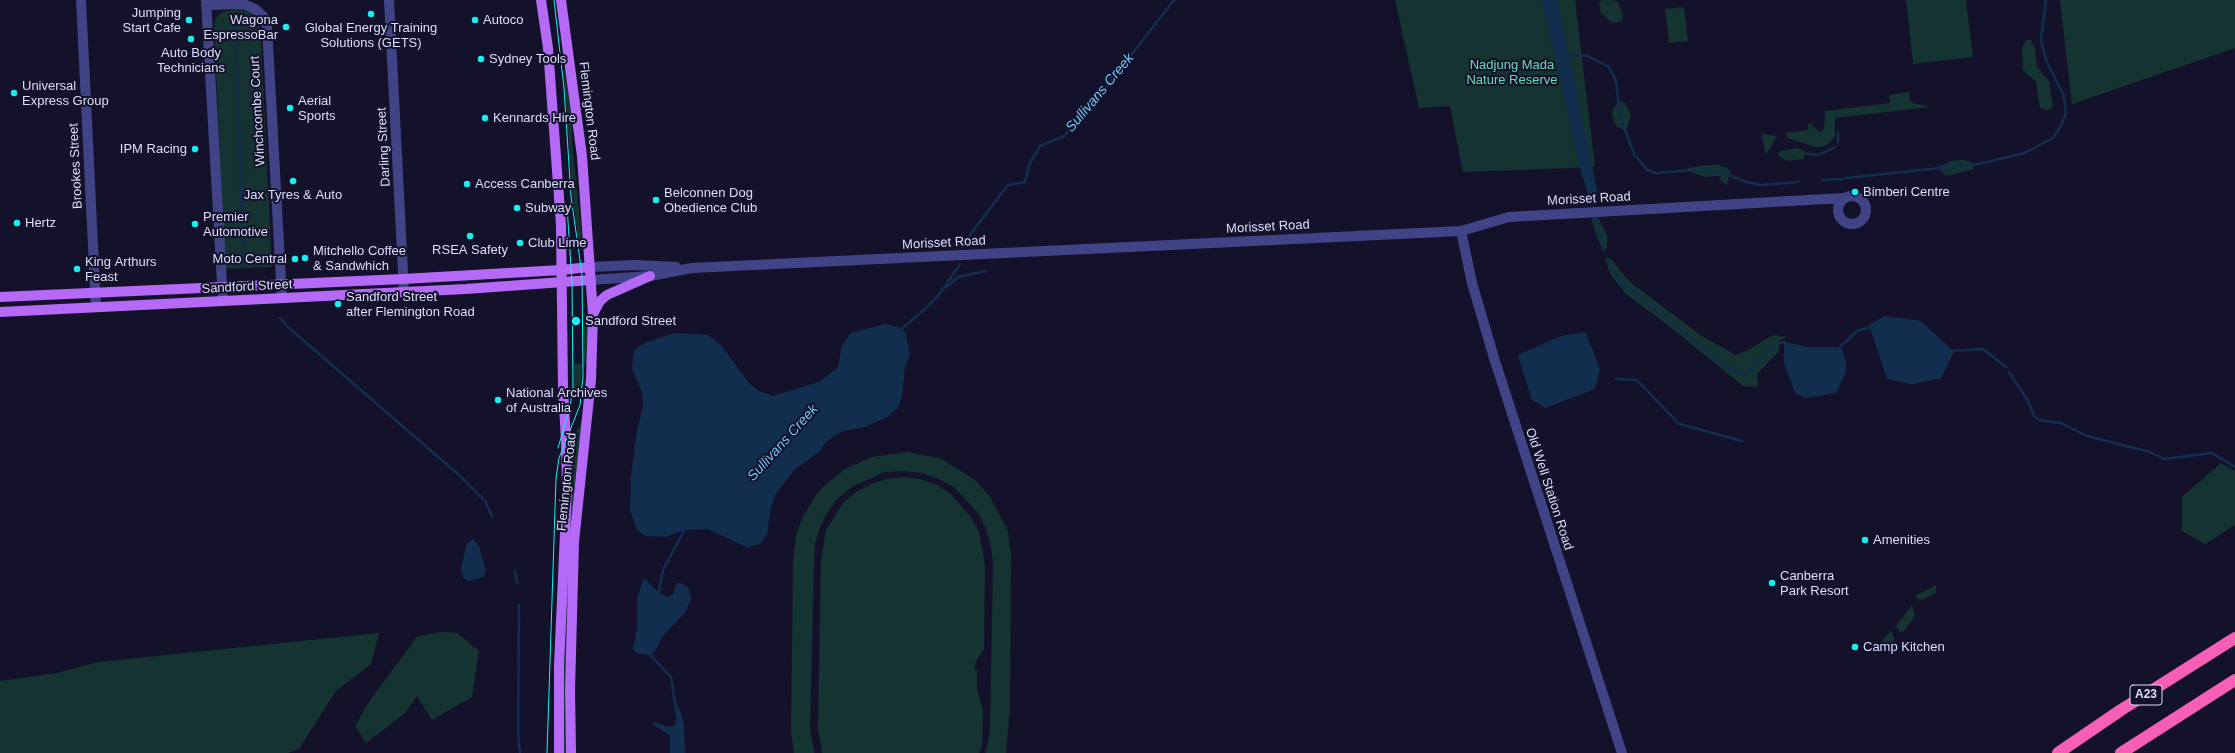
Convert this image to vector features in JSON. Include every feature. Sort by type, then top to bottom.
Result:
[{"type":"highway","name":"A23","points":[[2058,753],[2115,714],[2235,638]]},
{"type":"highway","name":"A23","points":[[2121,753],[2235,680]]},
{"type":"main road","name":"Flemington Road","points":[[541,0],[548,48],[556,147],[561,270],[562,389],[567,477],[558,665],[559,753]]},
{"type":"main road","name":"Flemington Road","points":[[561,0],[582,156],[593,314],[591,379],[574,542],[570,690],[571,753]]},
{"type":"main road","name":"Morisset Road","points":[[561,270],[590,267]]},
{"type":"main road","name":"Sandford Street","points":[[0,297],[403,279],[561,270]]},
{"type":"main road","points":[[593,314],[600,302],[607,295],[650,276]]},
{"type":"main road","name":"Sandford Street","points":[[0,312],[404,292],[591,280]]},
{"type":"street","name":"Brookes Street","points":[[81,0],[96,307]]},
{"type":"street","name":"Darling Street","points":[[390,0],[404,292]]},
{"type":"street","name":"Winchcombe Court","points":[[222,301],[206,2],[244,4],[255,9],[263,16],[266,28],[282,298]]},
{"type":"street","name":"Morisset Road","points":[[590,267],[635,265],[692,268],[1461,231],[1496,219],[1509,217],[1843,198]]},
{"type":"street","name":"Old Well Station Road","points":[[1461,231],[1473,287],[1494,358],[1622,753]]},
{"type":"street","name":"Morisset Road","points":[[591,280],[650,276],[692,268]]},
{"type":"green space","name":"Nadjung Mada Nature Reserve","points":[[1395,0],[1575,0],[1595,167],[1463,172],[1450,106],[1419,108]]},
{"type":"green space","points":[[1601,0],[1614,0],[1618,2],[1623,15],[1622,21],[1612,23],[1601,13],[1599,4]]},
{"type":"green space","points":[[1906,0],[1966,0],[1973,57],[1913,64]]},
{"type":"green space","points":[[2060,0],[2235,0],[2235,48],[2072,104]]},
{"type":"green space","points":[[1684,7],[1688,41],[1669,43],[1665,9]]},
{"type":"green space","points":[[244,8],[249,10],[257,17],[260,23],[272,267],[225,269],[214,25],[216,18],[222,12]]},
{"type":"green space","points":[[2027,40],[2031,40],[2035,48],[2037,67],[2049,81],[2053,107],[2048,110],[2040,108],[2036,82],[2023,70],[2022,47]]},
{"type":"green space","points":[[564,70],[566,70],[572,118],[572,143],[582,240],[579,241],[572,191]]},
{"type":"green space","points":[[1909,92],[1910,100],[1913,103],[1931,107],[1835,118],[1835,136],[1827,145],[1821,147],[1815,147],[1787,138],[1786,133],[1808,130],[1808,124],[1811,124],[1819,132],[1822,131],[1824,129],[1825,111],[1890,103],[1889,95]]},
{"type":"green space","points":[[1618,101],[1625,103],[1631,115],[1627,128],[1624,130],[1616,126],[1613,118],[1612,112]]},
{"type":"green space","points":[[1762,134],[1777,136],[1767,153],[1765,153]]},
{"type":"green space","points":[[1798,148],[1805,152],[1804,159],[1787,161],[1778,156],[1780,151]]},
{"type":"green space","points":[[1963,160],[1972,162],[1974,169],[1946,176],[1938,167],[1951,161]]},
{"type":"green space","points":[[1719,165],[1728,168],[1730,172],[1727,185],[1721,181],[1719,176],[1705,177],[1688,171],[1688,168]]},
{"type":"green space","points":[[1597,215],[1607,235],[1607,248],[1602,250],[1592,222],[1592,217]]},
{"type":"green space","points":[[1610,258],[1630,282],[1699,334],[1735,355],[1749,350],[1773,335],[1787,337],[1780,340],[1779,351],[1757,374],[1758,387],[1743,386],[1673,329],[1626,294],[1611,275],[1605,259]]},
{"type":"green space","points":[[584,314],[587,314],[588,320],[587,364],[584,364]]},
{"type":"green space","points":[[574,364],[582,364],[580,398],[573,397]]},
{"type":"green space","points":[[582,420],[570,537],[565,705],[566,753],[563,753],[562,710],[570,440],[573,440]]},
{"type":"green space","points":[[908,452],[942,459],[975,480],[990,497],[1008,531],[1011,556],[1010,709],[1006,753],[986,753],[990,730],[993,564],[991,546],[986,529],[979,514],[954,487],[939,479],[922,473],[904,471],[885,472],[853,486],[838,498],[827,513],[820,527],[815,544],[814,561],[810,727],[814,753],[794,753],[791,732],[793,563],[796,536],[801,521],[815,496],[824,486],[845,469],[872,457]]},
{"type":"green space","points":[[2221,463],[2235,471],[2235,525],[2205,544],[2182,531],[2182,497]]},
{"type":"green space","points":[[904,477],[920,479],[937,485],[950,493],[971,517],[979,532],[985,565],[984,649],[976,661],[974,669],[977,670],[977,689],[983,711],[982,745],[979,753],[822,753],[818,727],[821,561],[826,530],[843,503],[856,492],[871,484],[886,479]]},
{"type":"green space","points":[[1936,585],[1936,593],[1919,600],[1915,596]]},
{"type":"green space","points":[[1912,605],[1915,616],[1904,631],[1900,632],[1896,626]]},
{"type":"green space","points":[[1891,630],[1894,638],[1892,646],[1887,652],[1880,652],[1877,648]]},
{"type":"green space","points":[[441,632],[457,633],[479,651],[472,697],[432,720],[417,696],[405,713],[366,743],[355,726],[370,700],[417,637]]},
{"type":"green space","points":[[379,633],[371,664],[336,691],[299,749],[288,753],[0,753],[0,681],[57,673],[98,662]]},
{"type":"water","points":[[1542,0],[1557,0],[1597,189],[1598,204],[1592,205],[1581,172]]},
{"type":"water","points":[[1884,316],[1921,321],[1954,352],[1941,378],[1912,384],[1887,379],[1869,325]]},
{"type":"water","points":[[885,324],[898,327],[905,332],[910,354],[905,368],[902,396],[898,408],[887,417],[865,427],[843,431],[834,436],[826,442],[820,451],[795,469],[775,495],[771,507],[767,535],[761,543],[748,548],[708,529],[683,530],[666,537],[646,536],[637,530],[630,510],[631,476],[637,430],[643,407],[642,392],[632,369],[634,350],[645,343],[674,333],[708,335],[721,345],[749,383],[759,391],[773,396],[819,382],[838,368],[842,345],[851,333]]},
{"type":"water","points":[[1585,332],[1600,369],[1595,389],[1545,408],[1532,400],[1518,355],[1561,336]]},
{"type":"water","points":[[1784,342],[1808,347],[1841,347],[1846,362],[1846,372],[1836,393],[1806,398],[1795,393],[1784,362]]},
{"type":"water","points":[[473,539],[479,546],[486,571],[483,577],[469,581],[463,578],[461,569],[467,543]]},
{"type":"water","points":[[644,578],[660,594],[668,597],[673,594],[677,583],[680,583],[689,588],[691,599],[685,612],[663,636],[655,651],[650,655],[636,653],[633,649],[637,629],[637,599]]},
{"type":"water","points":[[678,705],[684,723],[685,753],[670,753],[670,735],[653,725],[654,722],[668,727],[675,726]]},
{"type":"waterway","name":"Sullivans Creek","points":[[963,247],[972,232],[1008,185],[1025,182],[1029,165],[1040,146],[1064,136],[1093,104],[1174,0]]},
{"type":"waterway","points":[[1846,178],[1978,164],[2025,153],[2053,138],[2062,124],[2066,112],[2064,96],[2046,60],[2041,40],[2046,0]]},
{"type":"waterway","points":[[235,13],[244,267]]},
{"type":"waterway","points":[[1564,54],[1588,56],[1609,67],[1616,81],[1620,116],[1634,154],[1647,170],[1656,173],[1693,170],[1722,172],[1746,182],[1761,185],[1799,182]]},
{"type":"waterway","points":[[1838,133],[1838,142]]},
{"type":"waterway","points":[[1806,154],[1819,155],[1835,147]]},
{"type":"waterway","points":[[1822,180],[1843,179]]},
{"type":"waterway","points":[[1595,217],[1604,250]]},
{"type":"waterway","points":[[1607,259],[1619,280],[1728,368],[1745,375],[1775,344],[1784,342],[1786,344]]},
{"type":"waterway","name":"Sullivans Creek","points":[[899,331],[938,296],[960,264]]},
{"type":"waterway","points":[[947,287],[958,277],[986,271]]},
{"type":"waterway","points":[[280,318],[288,327],[459,475],[485,501],[492,517]]},
{"type":"waterway","points":[[1838,349],[1857,331],[1872,327]]},
{"type":"waterway","points":[[1950,351],[1983,349],[2006,367]]},
{"type":"waterway","points":[[2009,372],[2028,401],[2034,416],[2039,420],[2061,423],[2087,436],[2150,452],[2164,459],[2212,453],[2235,467]]},
{"type":"waterway","points":[[1616,379],[1637,380],[1679,424],[1742,441]]},
{"type":"waterway","name":"Sullivans Creek","points":[[658,596],[663,570],[685,529]]},
{"type":"waterway","points":[[515,571],[517,583]]},
{"type":"waterway","points":[[519,605],[518,733],[520,753]]},
{"type":"waterway","name":"Sullivans Creek","points":[[649,652],[650,655],[671,677],[677,715]]},
{"type":"tram line","points":[[547,753],[556,478],[559,458],[580,405],[583,377],[582,275],[571,196],[564,88],[554,0]]},
{"type":"tram line","points":[[558,448],[570,407],[573,386],[572,282],[567,206]]},
{"type":"place","name":"Global Energy Training Solutions (GETS)","points":[[371,14]]},
{"type":"place","name":"Jumping Start Cafe","points":[[189,20]]},
{"type":"place","name":"Autoco","points":[[475,20]]},
{"type":"place","name":"Wagona EspressoBar","points":[[286,27]]},
{"type":"place","name":"Auto Body Technicians","points":[[191,39]]},
{"type":"place","name":"Sydney Tools","points":[[481,59]]},
{"type":"place","name":"Universal Express Group","points":[[14,93]]},
{"type":"place","name":"Aerial Sports","points":[[290,108]]},
{"type":"place","name":"Kennards Hire","points":[[485,118]]},
{"type":"place","name":"IPM Racing","points":[[195,149]]},
{"type":"place","name":"Jax Tyres & Auto","points":[[293,181]]},
{"type":"place","name":"Access Canberra","points":[[467,184]]},
{"type":"place","name":"Bimberi Centre","points":[[1855,192]]},
{"type":"place","name":"Belconnen Dog Obedience Club","points":[[656,200]]},
{"type":"place","name":"Subway","points":[[517,208]]},
{"type":"place","name":"Hertz","points":[[17,223]]},
{"type":"place","name":"Premier Automotive","points":[[195,224]]},
{"type":"place","name":"RSEA Safety","points":[[470,236]]},
{"type":"place","name":"Club Lime","points":[[520,243]]},
{"type":"place","name":"Mitchello Coffee & Sandwhich","points":[[305,258]]},
{"type":"place","name":"Moto Central","points":[[295,259]]},
{"type":"place","name":"King Arthurs Feast","points":[[77,269]]},
{"type":"place","name":"Sandford Street after Flemington Road","points":[[338,304]]},
{"type":"place","name":"Sandford Street","points":[[576,321]]},
{"type":"place","name":"National Archives of Australia","points":[[498,400]]},
{"type":"place","name":"Amenities","points":[[1865,540]]},
{"type":"place","name":"Canberra Park Resort","points":[[1772,583]]},
{"type":"place","name":"Camp Kitchen","points":[[1855,647]]}]
